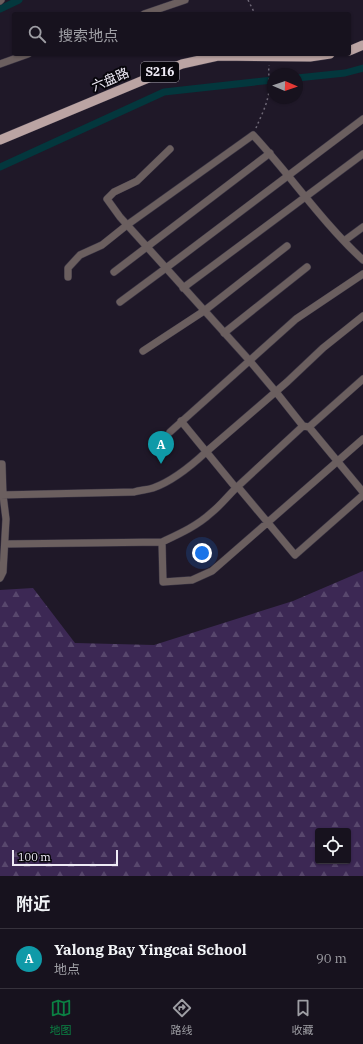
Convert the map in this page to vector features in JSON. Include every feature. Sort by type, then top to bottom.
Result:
[{"type":"main road","points":[[351,50],[363,45]]},
{"type":"main road","name":"六盘路","points":[[0,138],[182,64],[218,56],[317,56]]},
{"type":"street","points":[[150,12],[185,0]]},
{"type":"street","points":[[0,64],[22,56]]},
{"type":"street","points":[[120,302],[363,119]]},
{"type":"street","points":[[68,277],[68,268],[80,255],[102,245],[127,225],[253,134],[288,174],[316,210],[363,260]]},
{"type":"street","points":[[170,149],[137,181],[114,192],[107,199],[127,225],[249,360],[363,493],[295,555],[181,421]]},
{"type":"street","points":[[114,272],[270,153]]},
{"type":"street","points":[[184,288],[363,154]]},
{"type":"street","points":[[344,241],[363,227]]},
{"type":"street","points":[[143,351],[204,311],[287,246]]},
{"type":"street","points":[[224,333],[307,267]]},
{"type":"street","points":[[170,432],[249,360],[296,320],[363,274]]},
{"type":"street","points":[[1,495],[134,492],[154,488],[174,478],[195,463],[276,392],[323,348],[363,316]]},
{"type":"street","points":[[3,547],[162,542],[184,532],[210,514],[306,427],[363,379]]},
{"type":"street","points":[[162,542],[163,582],[192,580],[212,571],[363,438]]},
{"type":"street","points":[[0,464],[2,464],[1,495],[6,519],[3,547],[3,572],[0,578]]},
{"type":"path","points":[[248,0],[254,12]]},
{"type":"path","points":[[253,134],[265,107],[269,89],[269,65]]},
{"type":"green space","points":[[363,571],[363,876],[0,876],[0,590],[33,588],[75,643],[154,645],[293,601]]},
{"type":"waterway","points":[[0,9],[19,0]]},
{"type":"waterway","points":[[303,77],[345,73],[363,68]]},
{"type":"waterway","points":[[0,167],[164,92],[267,81]]},
{"type":"place","name":"Yalong Bay Yingcai School","points":[[161,464]]}]
